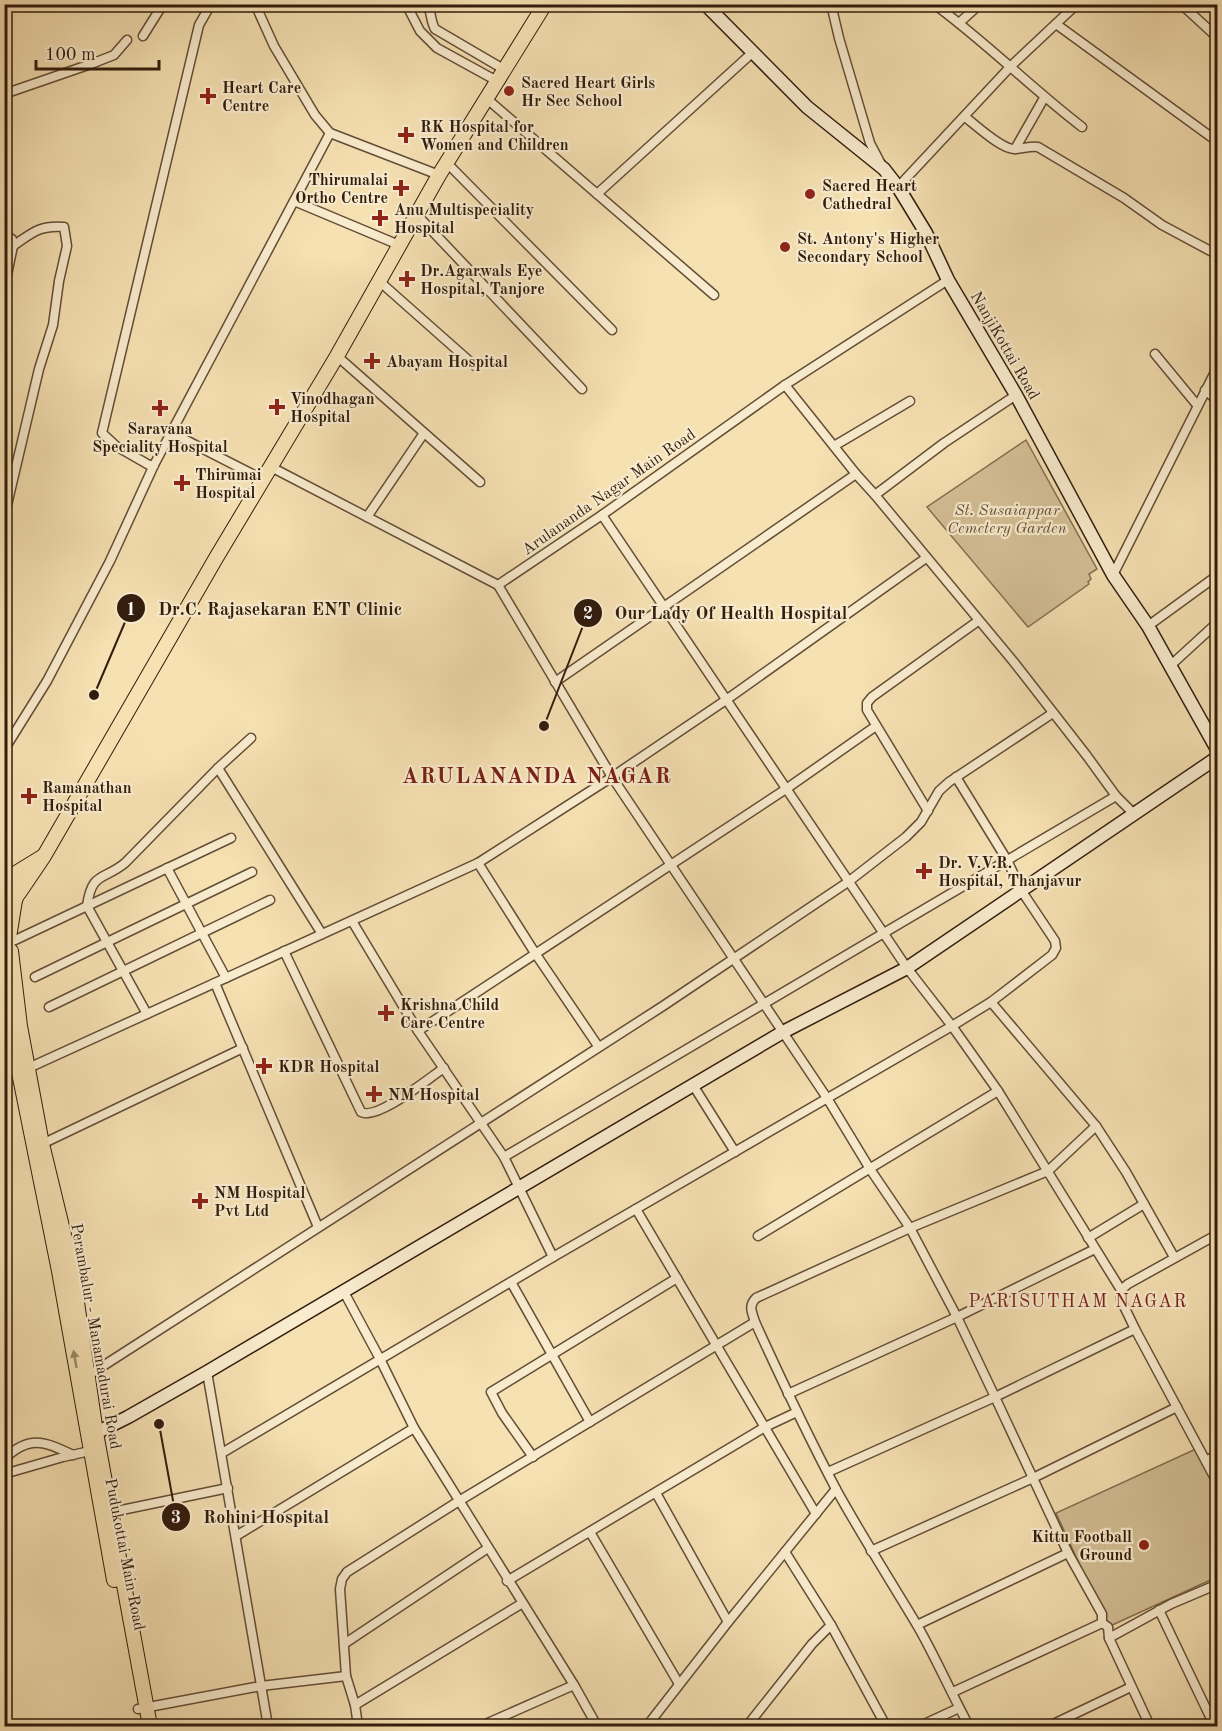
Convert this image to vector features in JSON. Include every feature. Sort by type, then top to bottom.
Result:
[{"type":"main road","points":[[13,899],[44,856],[216,558],[337,356],[447,163],[545,4]]},
{"type":"main road","points":[[8,876],[44,856]]},
{"type":"main road","points":[[8,876],[17,881],[13,899]]},
{"type":"main road","name":"Perambalur - Manamadurai Road","points":[[13,899],[8,945],[24,1070],[42,1144],[65,1269],[89,1375],[91,1433],[112,1512],[117,1570]]},
{"type":"main road","name":"Pudukottai Main Road","points":[[4,998],[24,1070],[65,1269],[91,1433],[90,1451],[117,1570],[142,1708],[141,1726]]},
{"type":"main road","points":[[142,1708],[150,1726]]},
{"type":"street","points":[[143,36],[163,4]]},
{"type":"street","points":[[154,465],[149,465],[116,446],[102,433],[199,25],[212,4]]},
{"type":"street","points":[[255,4],[274,46],[315,115],[330,133],[440,175]]},
{"type":"street","points":[[406,4],[420,31],[436,48],[501,75]]},
{"type":"street","points":[[427,4],[430,10],[430,20],[435,29],[501,75]]},
{"type":"street","name":"NanjiKottai Road","points":[[705,4],[807,107],[884,169],[898,187],[926,233],[948,280],[1016,395],[1113,575],[1148,626],[1217,749]]},
{"type":"street","points":[[831,4],[870,143],[884,169]]},
{"type":"street","points":[[934,4],[1011,66],[1044,98],[1082,127]]},
{"type":"street","points":[[959,23],[981,4]]},
{"type":"street","points":[[898,187],[1011,66],[1077,4]]},
{"type":"street","points":[[1180,4],[1218,38]]},
{"type":"street","points":[[1056,24],[1218,142]]},
{"type":"street","points":[[4,94],[114,55],[127,40]]},
{"type":"street","points":[[597,194],[752,53]]},
{"type":"street","points":[[486,98],[714,295]]},
{"type":"street","points":[[1015,149],[1044,98]]},
{"type":"street","points":[[965,117],[1006,148],[1038,147],[1124,198],[1162,225],[1218,255]]},
{"type":"street","points":[[4,750],[47,681],[110,561],[154,465],[330,133]]},
{"type":"street","points":[[447,163],[612,330]]},
{"type":"street","points":[[294,201],[399,245]]},
{"type":"street","points":[[417,215],[582,389]]},
{"type":"street","points":[[4,518],[6,500],[52,325],[67,246],[64,226],[37,229],[13,246]]},
{"type":"street","points":[[4,235],[12,239],[13,246],[4,289]]},
{"type":"street","name":"Arulananda Nagar Main Road","points":[[498,585],[602,515],[785,385],[948,280]]},
{"type":"street","points":[[379,281],[475,366]]},
{"type":"street","points":[[1155,354],[1197,405]]},
{"type":"street","points":[[337,356],[480,482]]},
{"type":"street","points":[[1113,575],[1218,366]]},
{"type":"street","points":[[785,385],[856,474],[1013,661],[1116,796],[1134,814]]},
{"type":"street","points":[[1204,390],[1218,401]]},
{"type":"street","points":[[875,495],[944,443],[1016,395]]},
{"type":"street","points":[[834,446],[909,401]]},
{"type":"street","points":[[172,433],[264,480]]},
{"type":"street","points":[[367,517],[424,433]]},
{"type":"street","points":[[271,467],[498,585],[612,777],[827,1098],[870,1169],[910,1228],[957,1317],[1068,1553],[1102,1614],[1102,1623]]},
{"type":"street","points":[[555,682],[856,474]]},
{"type":"street","points":[[602,515],[907,968],[998,1091],[1121,1290],[1121,1300],[1135,1329],[1218,1484]]},
{"type":"street","points":[[24,1070],[478,862],[612,777],[726,700],[926,558]]},
{"type":"street","points":[[1148,626],[1218,575]]},
{"type":"street","points":[[928,811],[876,726],[867,710],[867,703],[872,697],[978,621]]},
{"type":"street","points":[[1171,665],[1218,622]]},
{"type":"street","points":[[89,1375],[733,959],[848,882],[906,837],[921,822],[939,791],[956,777],[1053,713]]},
{"type":"street","points":[[418,1031],[786,789],[876,726]]},
{"type":"street","points":[[147,1014],[87,906],[89,890],[93,882],[104,874],[116,870],[125,862],[251,738]]},
{"type":"street","points":[[91,1433],[128,1417],[207,1372],[783,1032],[907,968],[1134,814],[1217,749]]},
{"type":"street","points":[[218,768],[322,934]]},
{"type":"street","points":[[222,1453],[553,1257],[952,1026],[991,1002],[1052,955],[1056,948],[1055,941],[1021,890],[1007,860],[956,777]]},
{"type":"street","points":[[504,1157],[1116,796]]},
{"type":"street","points":[[8,945],[231,838]]},
{"type":"street","points":[[478,862],[535,953],[598,1046]]},
{"type":"street","points":[[167,868],[226,978]]},
{"type":"street","points":[[35,977],[252,872]]},
{"type":"street","points":[[49,1007],[270,900]]},
{"type":"street","points":[[352,921],[418,1031],[504,1157],[553,1257]]},
{"type":"street","points":[[284,951],[361,1112],[370,1114],[400,1099],[444,1068]]},
{"type":"street","points":[[215,983],[318,1227]]},
{"type":"street","points":[[991,1002],[1096,1126],[1174,1257]]},
{"type":"street","points":[[42,1144],[243,1048]]},
{"type":"street","points":[[693,1085],[735,1152]]},
{"type":"street","points":[[758,1236],[998,1091]]},
{"type":"street","points":[[969,1726],[917,1625],[836,1489],[755,1322],[751,1303],[756,1298],[910,1228],[1048,1171],[1096,1126]]},
{"type":"street","points":[[1088,1238],[1144,1204]]},
{"type":"street","points":[[636,1209],[816,1514]]},
{"type":"street","points":[[1121,1290],[1174,1257],[1218,1234]]},
{"type":"street","points":[[788,1394],[957,1317],[1095,1249]]},
{"type":"street","points":[[533,1457],[502,1413],[491,1392],[677,1278]]},
{"type":"street","points":[[512,1282],[590,1422]]},
{"type":"street","points":[[344,1292],[414,1428],[507,1581],[574,1685],[597,1726]]},
{"type":"street","points":[[358,1726],[355,1705],[346,1676],[340,1589],[342,1579],[347,1572],[459,1501],[755,1322]]},
{"type":"street","points":[[828,1473],[995,1397],[1135,1329]]},
{"type":"street","points":[[207,1372],[268,1726]]},
{"type":"street","points":[[871,1551],[1033,1478],[1178,1407]]},
{"type":"street","points":[[507,1581],[765,1428],[797,1412]]},
{"type":"street","points":[[236,1536],[414,1428]]},
{"type":"street","points":[[4,1459],[21,1445],[45,1443],[73,1455]]},
{"type":"street","points":[[4,1474],[90,1451]]},
{"type":"street","points":[[1206,1461],[1218,1454]]},
{"type":"street","points":[[112,1512],[228,1488]]},
{"type":"street","points":[[647,1726],[836,1489]]},
{"type":"street","points":[[656,1493],[728,1622]]},
{"type":"street","points":[[590,1532],[679,1684]]},
{"type":"street","points":[[344,1644],[488,1548]]},
{"type":"street","points":[[785,1552],[831,1625],[886,1726]]},
{"type":"street","points":[[917,1625],[1068,1553]]},
{"type":"street","points":[[1109,1638],[1159,1610],[1217,1585],[1218,1595]]},
{"type":"street","points":[[355,1705],[522,1604]]},
{"type":"street","points":[[1159,1610],[1213,1723]]},
{"type":"street","points":[[1102,1623],[1108,1627],[1109,1638],[1150,1726]]},
{"type":"street","points":[[953,1692],[1102,1623]]},
{"type":"street","points":[[747,1726],[812,1644],[831,1625]]},
{"type":"street","points":[[142,1708],[261,1686],[346,1676]]},
{"type":"street","points":[[481,1726],[574,1685]]},
{"type":"street","points":[[1049,1726],[1131,1687]]},
{"type":"street","points":[[920,1726],[959,1708]]},
{"type":"green space","name":"St. Susaiappar Cemetery Garden","points":[[1026,440],[1097,569],[1089,574],[1091,579],[1089,584],[1028,627],[927,507]]},
{"type":"green space","name":"Kittu Football Ground","points":[[1198,1448],[1217,1491],[1217,1577],[1108,1627],[1056,1513]]},
{"type":"place","name":"Sacred Heart Girls Hr Sec School","points":[[509,91]]},
{"type":"place","name":"Heart Care Centre","points":[[208,96]]},
{"type":"place","name":"RK Hospital for Women and Children","points":[[406,135]]},
{"type":"place","name":"Thirumalai Ortho Centre","points":[[401,188]]},
{"type":"place","name":"Sacred Heart Cathedral","points":[[810,194]]},
{"type":"place","name":"Anu Multispeciality Hospital","points":[[380,218]]},
{"type":"place","name":"St. Antony's Higher Secondary School","points":[[785,247]]},
{"type":"place","name":"Dr.Agarwals Eye Hospital, Tanjore","points":[[407,279]]},
{"type":"place","name":"Abayam Hospital","points":[[372,361]]},
{"type":"place","name":"Vinodhagan Hospital","points":[[277,407]]},
{"type":"place","name":"Saravana Speciality Hospital","points":[[160,408]]},
{"type":"place","name":"Thirumai Hospital","points":[[182,483]]},
{"type":"place","name":"Dr.C. Rajasekaran ENT Clinic","points":[[94,695]]},
{"type":"place","name":"Our Lady Of Health Hospital","points":[[544,726]]},
{"type":"place","name":"Ramanathan Hospital","points":[[29,796]]},
{"type":"place","name":"Dr. V.V.R. Hospital, Thanjavur","points":[[924,871]]},
{"type":"place","name":"Krishna Child Care Centre","points":[[386,1013]]},
{"type":"place","name":"KDR Hospital","points":[[264,1066]]},
{"type":"place","name":"NM Hospital","points":[[374,1094]]},
{"type":"place","name":"NM Hospital Pvt Ltd","points":[[200,1201]]},
{"type":"place","name":"Rohini Hospital","points":[[159,1424]]},
{"type":"place","name":"Kittu Football Ground","points":[[1144,1545]]},
{"type":"district","name":"ARULANANDA NAGAR","points":[[537,775]]},
{"type":"district","name":"PARISUTHAM NAGAR","points":[[1078,1301]]}]
